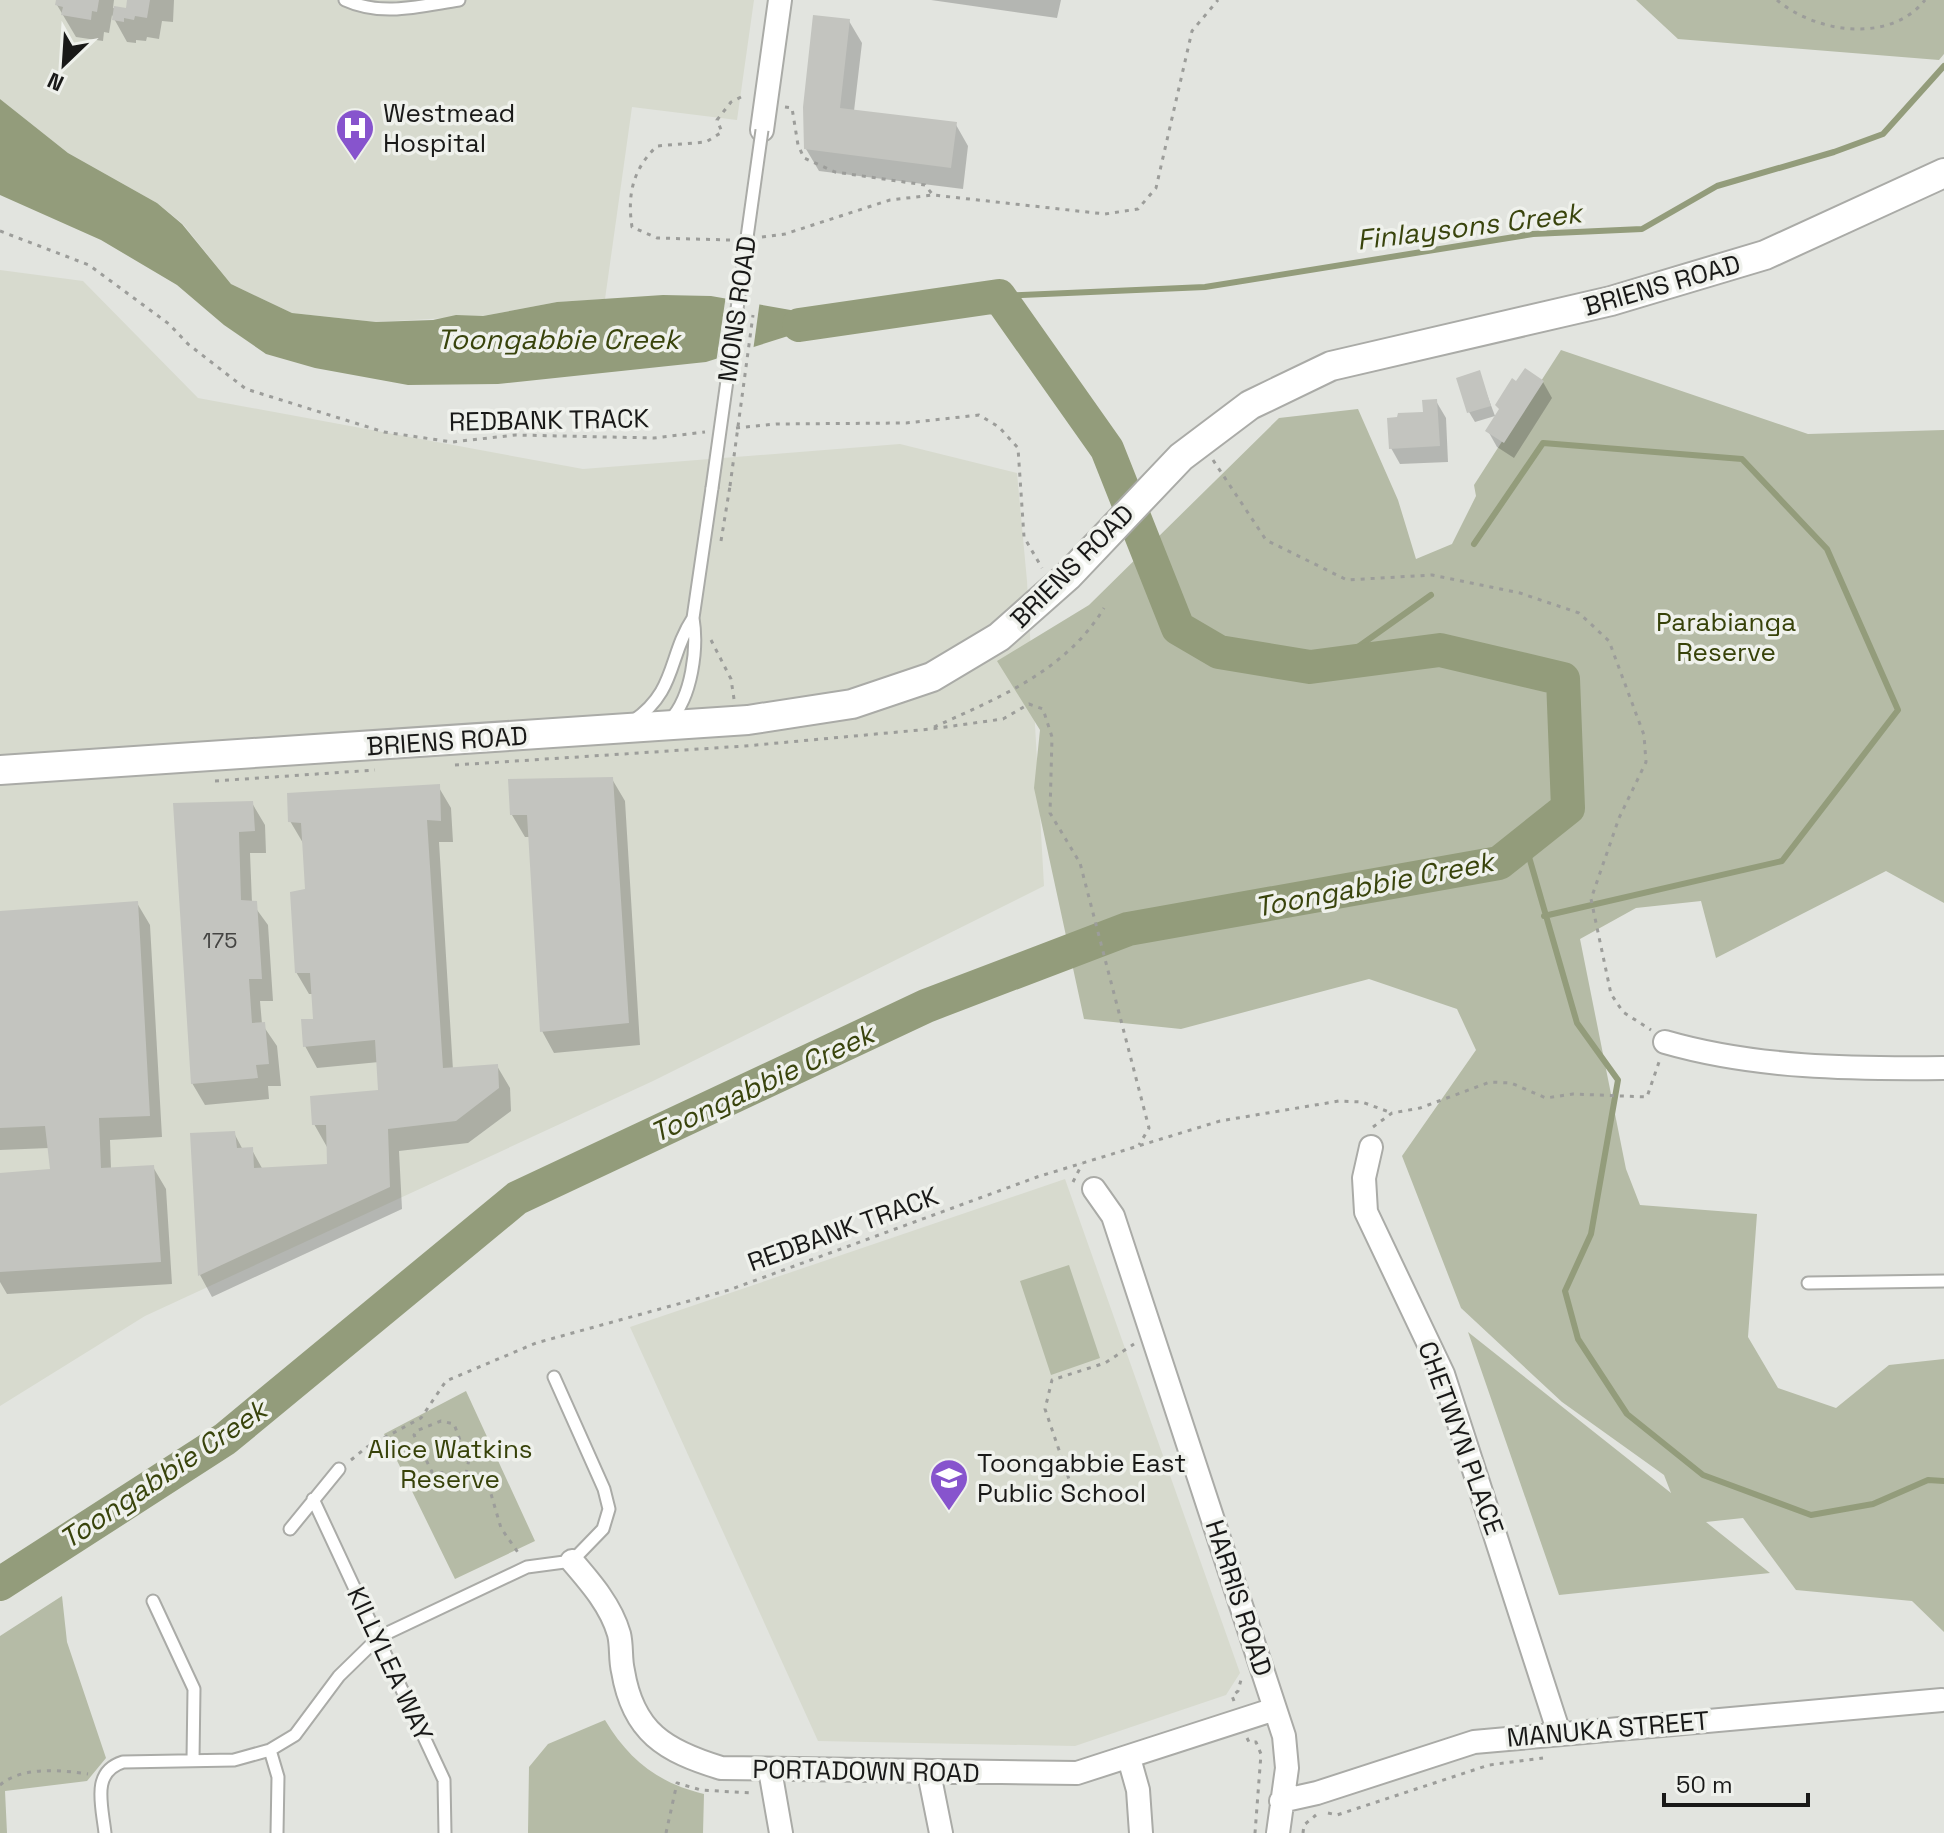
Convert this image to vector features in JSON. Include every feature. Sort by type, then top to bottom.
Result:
[{"type":"street","name":"MONS ROAD","points":[[762,130],[774,99],[780,0]]},
{"type":"street","name":"BRIENS ROAD","points":[[0,770],[774,718],[852,704],[932,677],[999,637],[1055,572],[1181,457],[1250,405],[1331,366],[1611,301],[1765,255],[1944,173]]},
{"type":"street","points":[[1665,1042],[1702,1053],[1842,1069],[1944,1068]]},
{"type":"street","name":"CHETWYN PLACE","points":[[1371,1147],[1364,1178],[1366,1212],[1443,1374],[1559,1733]]},
{"type":"street","name":"HARRIS ROAD","points":[[1094,1189],[1113,1216],[1284,1736],[1287,1768],[1278,1833]]},
{"type":"street","name":"PORTADOWN ROAD","points":[[572,1561],[599,1592],[619,1634],[631,1706],[644,1727],[665,1746],[686,1758],[721,1768],[1077,1773],[1275,1709]]},
{"type":"street","name":"MANUKA STREET","points":[[1281,1801],[1317,1793],[1474,1742],[1942,1700]]},
{"type":"street","points":[[1129,1758],[1138,1790],[1141,1833]]},
{"type":"street","points":[[770,1770],[781,1833]]},
{"type":"street","points":[[929,1773],[941,1833]]},
{"type":"lane","points":[[345,0],[364,8],[399,10],[459,0]]},
{"type":"lane","name":"MONS ROAD","points":[[664,726],[682,704],[696,633],[693,618],[762,130]]},
{"type":"lane","name":"MONS ROAD","points":[[619,729],[647,710],[662,695],[679,652],[682,635],[693,618]]},
{"type":"lane","points":[[1808,1283],[1944,1281]]},
{"type":"lane","points":[[105,1833],[102,1775],[110,1766],[123,1762],[234,1760],[270,1750],[295,1735],[339,1676],[379,1637],[527,1567],[572,1561],[603,1529],[609,1509],[604,1489],[554,1377]]},
{"type":"lane","points":[[290,1529],[339,1469]]},
{"type":"lane","name":"KILLYLEA WAY","points":[[313,1499],[444,1780],[445,1833]]},
{"type":"lane","points":[[153,1601],[194,1689],[193,1759]]},
{"type":"lane","points":[[270,1750],[278,1777],[277,1833]]},
{"type":"path","points":[[757,237],[785,234],[890,200],[933,195],[1105,214],[1138,209],[1156,188],[1192,31],[1218,0]]},
{"type":"path","points":[[1777,0],[1791,12],[1836,26],[1875,30],[1898,24],[1925,0]]},
{"type":"path","points":[[742,239],[714,242],[657,238],[632,227],[627,199],[640,162],[657,146],[706,142],[722,132],[717,120],[731,102],[742,96],[774,99],[792,108],[798,145],[804,158],[835,172],[925,185],[933,195]]},
{"type":"path","name":"REDBANK TRACK","points":[[0,231],[89,265],[169,324],[188,344],[246,389],[384,432],[452,442],[516,435],[654,438],[715,431]]},
{"type":"path","points":[[730,429],[776,424],[906,423],[979,415],[999,427],[1018,448],[1024,537],[1055,572]]},
{"type":"path","points":[[1213,460],[1266,540],[1347,580],[1432,575],[1520,593],[1579,613],[1609,641],[1636,711],[1646,762],[1619,818],[1591,899],[1611,994],[1623,1012],[1665,1042]]},
{"type":"path","points":[[720,548],[730,486]]},
{"type":"path","points":[[931,729],[1020,688],[1064,655],[1088,632],[1104,608]]},
{"type":"path","points":[[709,631],[714,652],[731,679],[735,703]]},
{"type":"path","points":[[745,746],[931,729],[1003,719],[1029,704],[1043,709],[1052,737],[1050,813],[1080,863],[1134,1059],[1149,1128],[1139,1145]]},
{"type":"path","name":"REDBANK TRACK","points":[[339,1469],[367,1447],[421,1418],[446,1381],[536,1343],[729,1290],[1100,1157],[1220,1121],[1324,1103],[1362,1102],[1392,1113],[1420,1108],[1490,1082],[1511,1083],[1546,1098],[1573,1094],[1647,1097],[1665,1042]]},
{"type":"path","points":[[1072,1488],[1045,1409],[1052,1380],[1105,1363],[1134,1344]]},
{"type":"path","points":[[466,1474],[471,1449],[460,1440],[454,1424],[441,1421],[416,1431],[414,1435],[420,1453],[432,1472],[466,1474],[481,1481],[491,1494],[497,1520],[527,1567]]},
{"type":"path","points":[[1236,1708],[1232,1696],[1242,1682],[1242,1670]]},
{"type":"path","points":[[1245,1732],[1249,1742],[1256,1742],[1261,1754],[1255,1833]]},
{"type":"path","points":[[1303,1833],[1304,1825],[1315,1815],[1337,1815],[1489,1765],[1550,1758]]},
{"type":"path","points":[[0,1785],[10,1776],[59,1770],[102,1775]]},
{"type":"path","points":[[666,1833],[677,1783],[701,1790],[774,1794]]},
{"type":"shaded area","name":"Westmead Hospital","points":[[0,0],[754,0],[737,120],[632,107],[605,299],[557,302],[483,316],[376,322],[292,313],[231,284],[183,224],[157,203],[68,153],[0,99]]},
{"type":"shaded area","points":[[0,270],[83,281],[198,398],[583,469],[900,444],[1017,473],[1027,581],[1044,886],[653,1081],[145,1316],[0,1406]]},
{"type":"shaded area","name":"Toongabbie East Public School","points":[[1065,1179],[1240,1673],[1226,1695],[1075,1746],[818,1741],[630,1327]]},
{"type":"green space","points":[[1636,0],[1944,0],[1944,54],[1939,60],[1678,39]]},
{"type":"green space","name":"Parabianga Reserve","points":[[1561,350],[1808,434],[1944,430],[1944,903],[1886,871],[1716,958],[1701,901],[1636,908],[1580,939],[1626,1169],[1640,1205],[1757,1214],[1748,1337],[1778,1388],[1836,1408],[1889,1365],[1944,1359],[1944,1632],[1912,1601],[1796,1590],[1743,1518],[1706,1522],[1770,1573],[1559,1595],[1468,1332],[1671,1493],[1664,1475],[1562,1402],[1461,1308],[1402,1156],[1476,1050],[1457,1009],[1369,979],[1181,1029],[1084,1019],[1034,788],[1040,730],[997,661],[1089,605],[1279,418],[1358,409],[1398,500],[1416,559],[1452,544],[1476,496],[1474,485]]},
{"type":"green space","points":[[1069,1265],[1100,1358],[1051,1375],[1020,1281]]},
{"type":"green space","name":"Alice Watkins Reserve","points":[[466,1391],[535,1541],[455,1579],[384,1434]]},
{"type":"green space","points":[[62,1596],[67,1642],[106,1758],[87,1781],[5,1791],[7,1833],[0,1833],[0,1636]]},
{"type":"green space","points":[[605,1720],[624,1747],[646,1768],[672,1783],[704,1794],[703,1833],[528,1833],[529,1767],[548,1744]]},
{"type":"water","name":"Toongabbie Creek","points":[[0,99],[68,153],[157,203],[182,224],[231,284],[292,313],[376,322],[433,320],[456,315],[483,316],[557,302],[663,295],[711,296],[842,319],[706,362],[498,384],[408,385],[315,368],[266,354],[224,325],[177,285],[101,240],[0,195]]},
{"type":"pier","points":[[726,295],[760,300],[753,351],[716,363]]},
{"type":"building","points":[[56,0],[99,0],[97,12],[92,11],[91,20],[61,15],[63,7],[55,5]]},
{"type":"building","points":[[127,0],[150,0],[147,18],[135,16],[134,20],[124,18],[124,22],[112,20],[114,6],[126,8]]},
{"type":"building","points":[[813,15],[850,19],[840,108],[957,122],[951,168],[804,149],[803,107]]},
{"type":"building","points":[[1525,368],[1544,381],[1504,443],[1485,431],[1499,409],[1495,405],[1512,378],[1516,381]]},
{"type":"building","points":[[1480,370],[1491,406],[1467,413],[1456,378]]},
{"type":"building","points":[[1437,399],[1440,446],[1389,449],[1387,418],[1397,417],[1398,413],[1423,412],[1422,400]]},
{"type":"building","points":[[613,777],[629,1023],[540,1032],[527,815],[510,815],[508,779]]},
{"type":"building","points":[[440,784],[441,821],[427,820],[443,1068],[498,1064],[499,1088],[456,1121],[388,1129],[390,1187],[198,1276],[190,1133],[235,1131],[237,1148],[253,1147],[254,1168],[327,1164],[326,1125],[312,1125],[310,1096],[378,1090],[375,1040],[303,1047],[301,1019],[313,1019],[310,973],[295,973],[290,892],[305,889],[301,823],[288,822],[287,793]]},
{"type":"building","points":[[253,801],[255,831],[239,832],[241,900],[257,901],[262,979],[249,979],[252,1023],[265,1022],[269,1064],[256,1065],[258,1078],[191,1084],[173,803]]},
{"type":"building","points":[[138,901],[150,1116],[99,1118],[101,1168],[154,1165],[161,1262],[0,1272],[0,1173],[50,1169],[45,1126],[0,1128],[0,911]]},
{"type":"waterway","name":"Finlaysons Creek","points":[[999,296],[1205,287],[1533,234],[1642,229],[1717,186],[1834,152],[1883,134],[1944,66]]},
{"type":"waterway","name":"Toongabbie Creek","points":[[0,1584],[225,1439],[517,1198],[926,1006],[1128,929],[1499,863],[1568,808],[1563,679],[1440,650],[1310,667],[1219,652],[1178,628],[1107,449],[999,296],[799,325]]},
{"type":"waterway","points":[[1474,544],[1543,443],[1742,459],[1827,549],[1898,710],[1782,861],[1544,916]]},
{"type":"waterway","points":[[1334,664],[1431,595]]},
{"type":"waterway","points":[[1525,843],[1577,1023],[1618,1080],[1591,1234],[1565,1291],[1578,1339],[1627,1414],[1703,1475],[1811,1515],[1873,1504],[1928,1480],[1944,1481]]},
{"type":"place","name":"Westmead Hospital","points":[[355,162]]},
{"type":"place","name":"Toongabbie East Public School","points":[[949,1512]]}]
